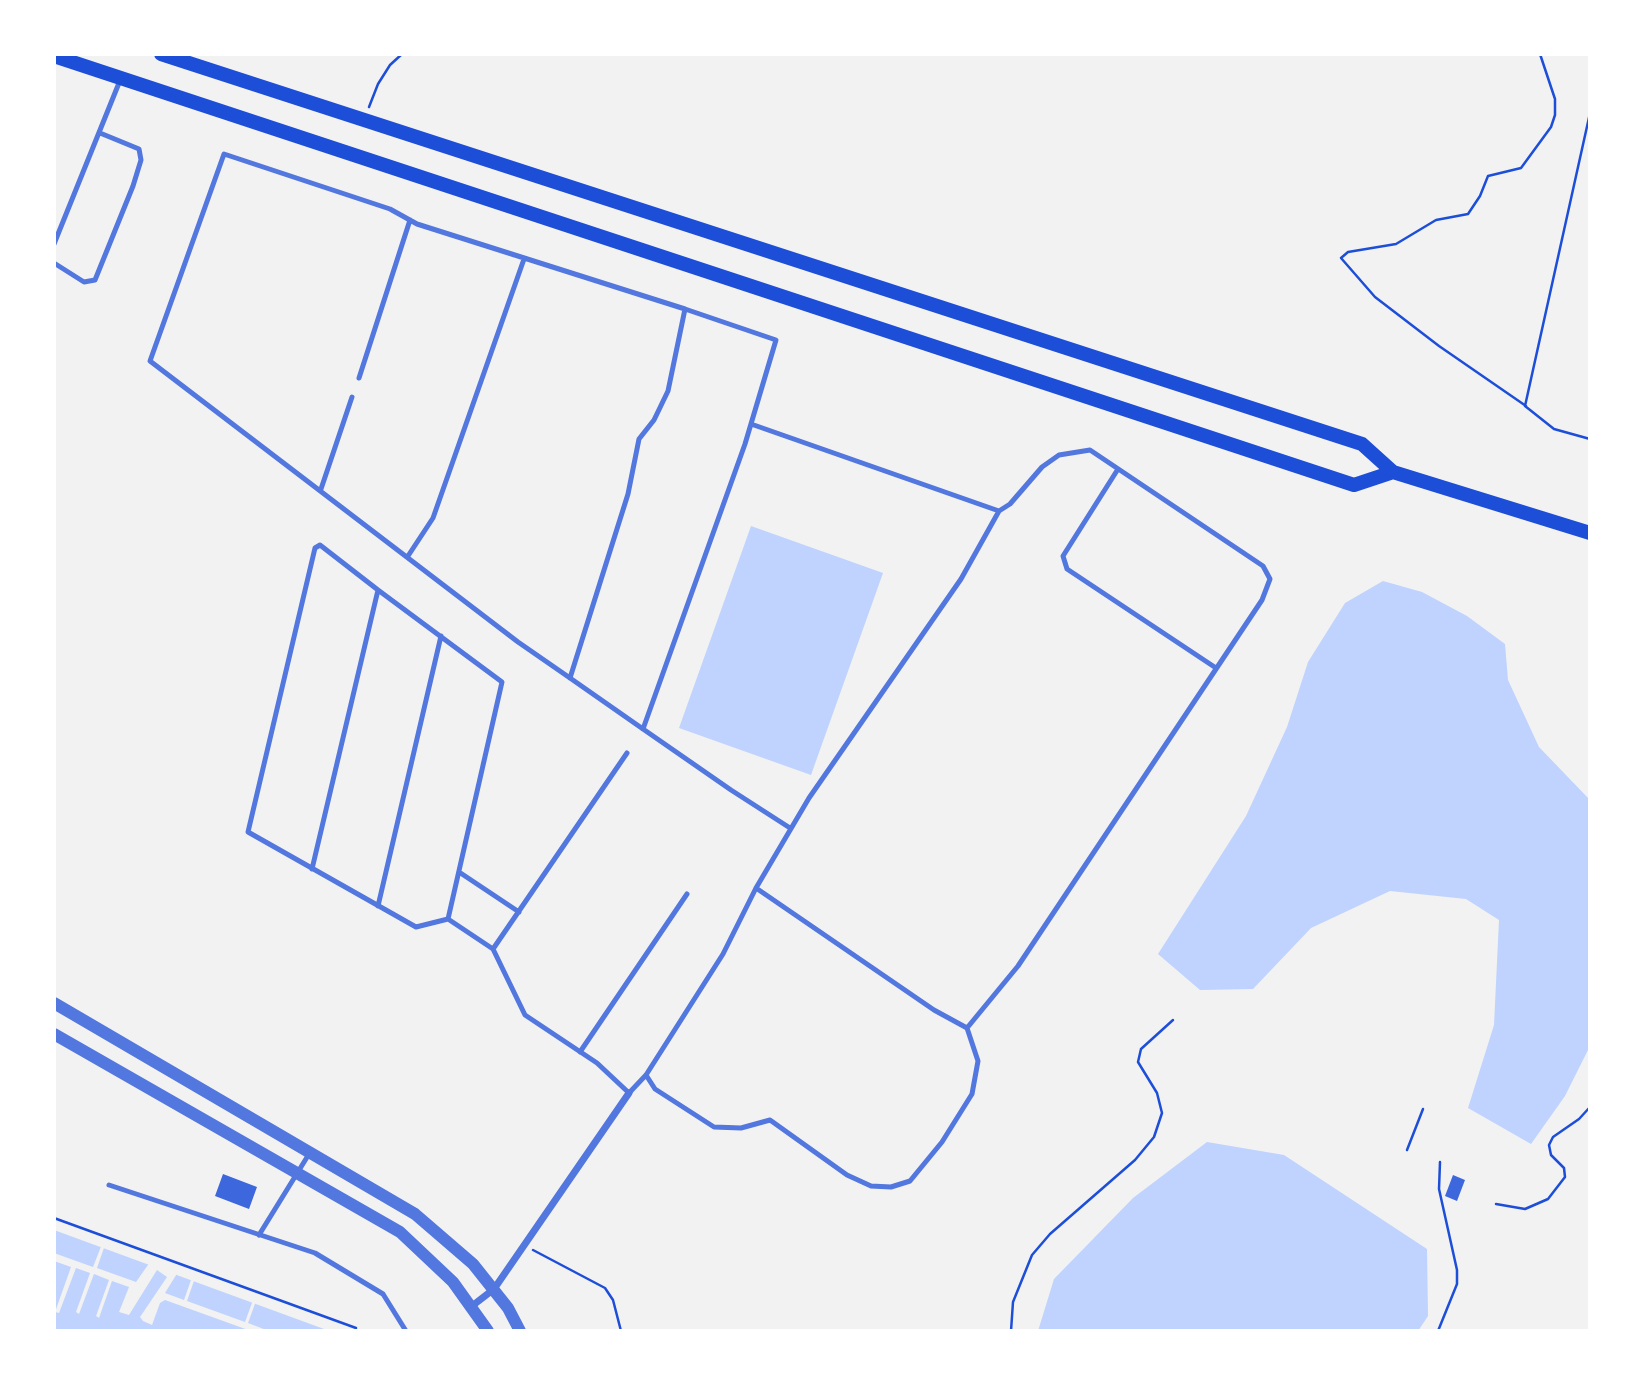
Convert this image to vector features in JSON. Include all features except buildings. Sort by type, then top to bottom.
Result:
[{"type":"main road","points":[[161,54],[1363,444],[1393,472],[1590,533]]},
{"type":"main road","points":[[54,56],[1354,485],[1393,472]]},
{"type":"street","points":[[54,1003],[415,1214],[457,1248],[494,1289],[520,1331]]},
{"type":"street","points":[[54,1034],[400,1232],[432,1259],[472,1306],[488,1331]]},
{"type":"street","points":[[472,1306],[494,1289],[629,1093]]},
{"type":"lane","points":[[54,244],[121,78]]},
{"type":"lane","points":[[54,263],[84,282],[95,280],[133,186],[141,160],[139,149],[100,133]]},
{"type":"lane","points":[[643,729],[751,424],[776,340],[524,259],[410,220],[390,209],[224,154],[150,361],[570,678],[643,729],[790,828]]},
{"type":"lane","points":[[359,378],[410,220]]},
{"type":"lane","points":[[408,556],[433,518],[524,259]]},
{"type":"lane","points":[[570,678],[628,494],[639,439],[654,420],[667,391],[685,309]]},
{"type":"lane","points":[[321,489],[352,397]]},
{"type":"lane","points":[[751,424],[999,511]]},
{"type":"lane","points":[[448,919],[502,682],[320,545],[315,548],[248,832],[416,927],[448,919],[493,949],[525,1015],[580,1052],[629,1093],[646,1075],[723,954],[790,828],[961,579],[999,511],[1010,504],[1042,467],[1059,455],[1090,450],[1263,566],[1270,579],[1262,600],[1018,966],[967,1028]]},
{"type":"lane","points":[[1118,470],[1063,556],[1067,569],[1216,668]]},
{"type":"lane","points":[[312,869],[378,590]]},
{"type":"lane","points":[[378,906],[441,636]]},
{"type":"lane","points":[[493,949],[627,753]]},
{"type":"lane","points":[[458,872],[519,912]]},
{"type":"lane","points":[[646,1075],[655,1089],[714,1127],[741,1128],[770,1120],[847,1175],[871,1186],[891,1188],[910,1181],[942,1142],[972,1094],[978,1061],[967,1028],[934,1010],[756,888]]},
{"type":"lane","points":[[580,1052],[687,894]]},
{"type":"lane","points":[[259,1235],[310,1151]]},
{"type":"lane","points":[[109,1185],[315,1252],[383,1294],[406,1331]]},
{"type":"path","points":[[365,120],[378,84],[390,65],[402,54]]},
{"type":"path","points":[[1540,54],[1555,99],[1555,115],[1551,127],[1521,168],[1488,176],[1480,197],[1468,214],[1436,220],[1396,244],[1349,251],[1341,258],[1375,297],[1554,429],[1590,439]]},
{"type":"path","points":[[1526,406],[1590,113]]},
{"type":"path","points":[[1011,1331],[1013,1302],[1019,1280],[1032,1255],[1049,1234],[1135,1160],[1161,1123],[1162,1113],[1157,1093],[1138,1062],[1141,1049],[1173,1020]]},
{"type":"path","points":[[1496,1204],[1525,1209],[1548,1199],[1565,1177],[1564,1168],[1551,1154],[1549,1145],[1553,1137],[1579,1119],[1590,1107]]},
{"type":"path","points":[[1407,1150],[1423,1109]]},
{"type":"path","points":[[1438,1331],[1451,1306],[1457,1284],[1457,1270],[1439,1189],[1440,1162]]},
{"type":"path","points":[[54,1218],[356,1328],[355,1331]]},
{"type":"path","points":[[524,1245],[605,1288],[613,1300],[621,1331]]},
{"type":"water","points":[[751,526],[883,573],[811,775],[679,728]]},
{"type":"water","points":[[1383,581],[1422,592],[1467,616],[1505,644],[1508,680],[1539,747],[1590,800],[1590,1046],[1565,1096],[1531,1144],[1468,1108],[1494,1025],[1499,920],[1466,899],[1390,891],[1311,928],[1253,989],[1200,990],[1158,954],[1246,816],[1287,727],[1308,662],[1345,603]]},
{"type":"water","points":[[1207,1142],[1284,1155],[1427,1249],[1428,1316],[1418,1331],[1038,1331],[1054,1279],[1133,1198]]},
{"type":"water","points":[[54,1230],[324,1329],[325,1331],[54,1331]]},
{"type":"pier","points":[[102,1244],[105,1245],[97,1268],[136,1282],[150,1262],[178,1272],[165,1293],[184,1300],[192,1277],[195,1278],[187,1301],[245,1322],[253,1300],[256,1301],[248,1323],[269,1331],[251,1331],[165,1300],[160,1303],[152,1325],[143,1321],[140,1317],[167,1277],[157,1270],[129,1315],[119,1312],[129,1287],[112,1281],[99,1318],[96,1316],[109,1280],[94,1274],[79,1314],[76,1312],[90,1273],[76,1268],[59,1313],[55,1312],[71,1267],[54,1261],[54,1253],[93,1267]]}]
